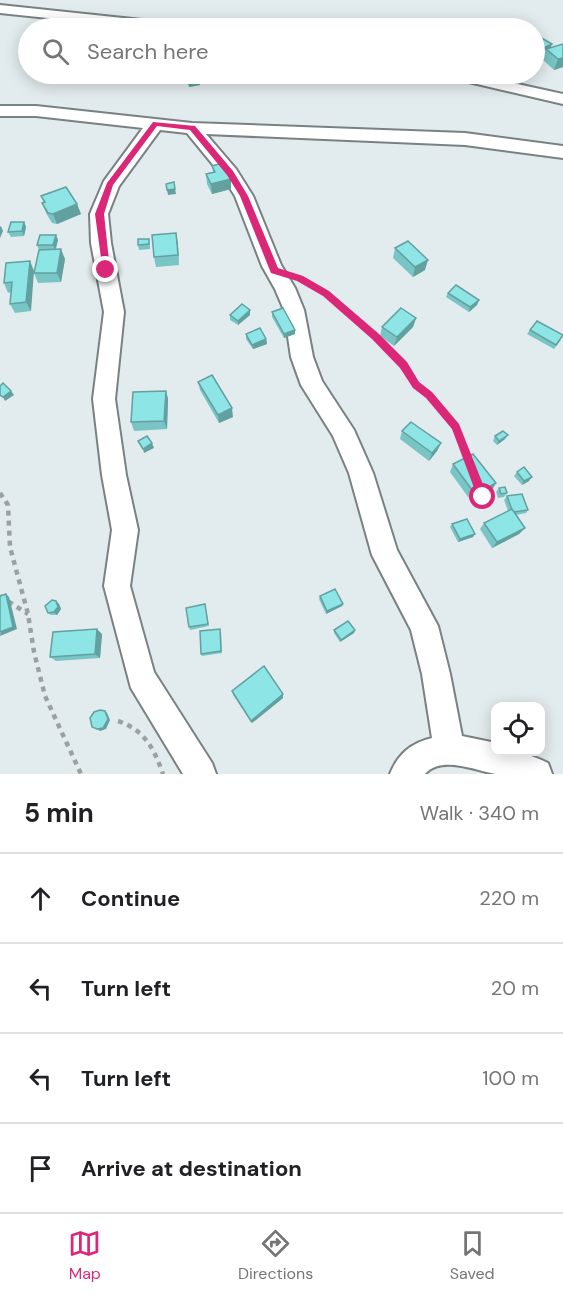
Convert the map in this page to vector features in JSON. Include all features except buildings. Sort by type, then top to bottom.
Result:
[{"type":"street","points":[[0,9],[85,18]]},
{"type":"street","points":[[497,84],[563,99]]},
{"type":"street","points":[[0,111],[36,111],[192,128],[465,139],[563,152]]},
{"type":"street","points":[[155,124],[110,185],[99,214],[101,243],[114,312],[104,399],[114,474],[125,530],[117,586],[141,678],[201,774]]},
{"type":"street","points":[[192,128],[230,173],[240,189],[274,270],[294,310],[302,357],[312,385],[342,430],[356,462],[385,555],[424,626],[436,674],[450,750]]},
{"type":"street","points":[[405,774],[421,756],[450,750],[476,753],[518,765],[537,774]]},
{"type":"path","points":[[274,270],[300,278],[326,294],[375,336],[403,365],[416,385],[429,395],[456,427],[473,470]]},
{"type":"path","points":[[0,493],[8,505],[10,547],[28,614],[34,652],[45,696],[81,774]]},
{"type":"path","points":[[0,596],[28,614]]},
{"type":"path","points":[[118,721],[135,726],[155,749],[163,774]]},
{"type":"route","points":[[106,270],[99,214],[110,185],[155,124],[192,128],[218,157],[244,196],[274,270],[300,278],[326,294],[349,312],[403,365],[416,385],[429,395],[456,427],[483,497]]}]
